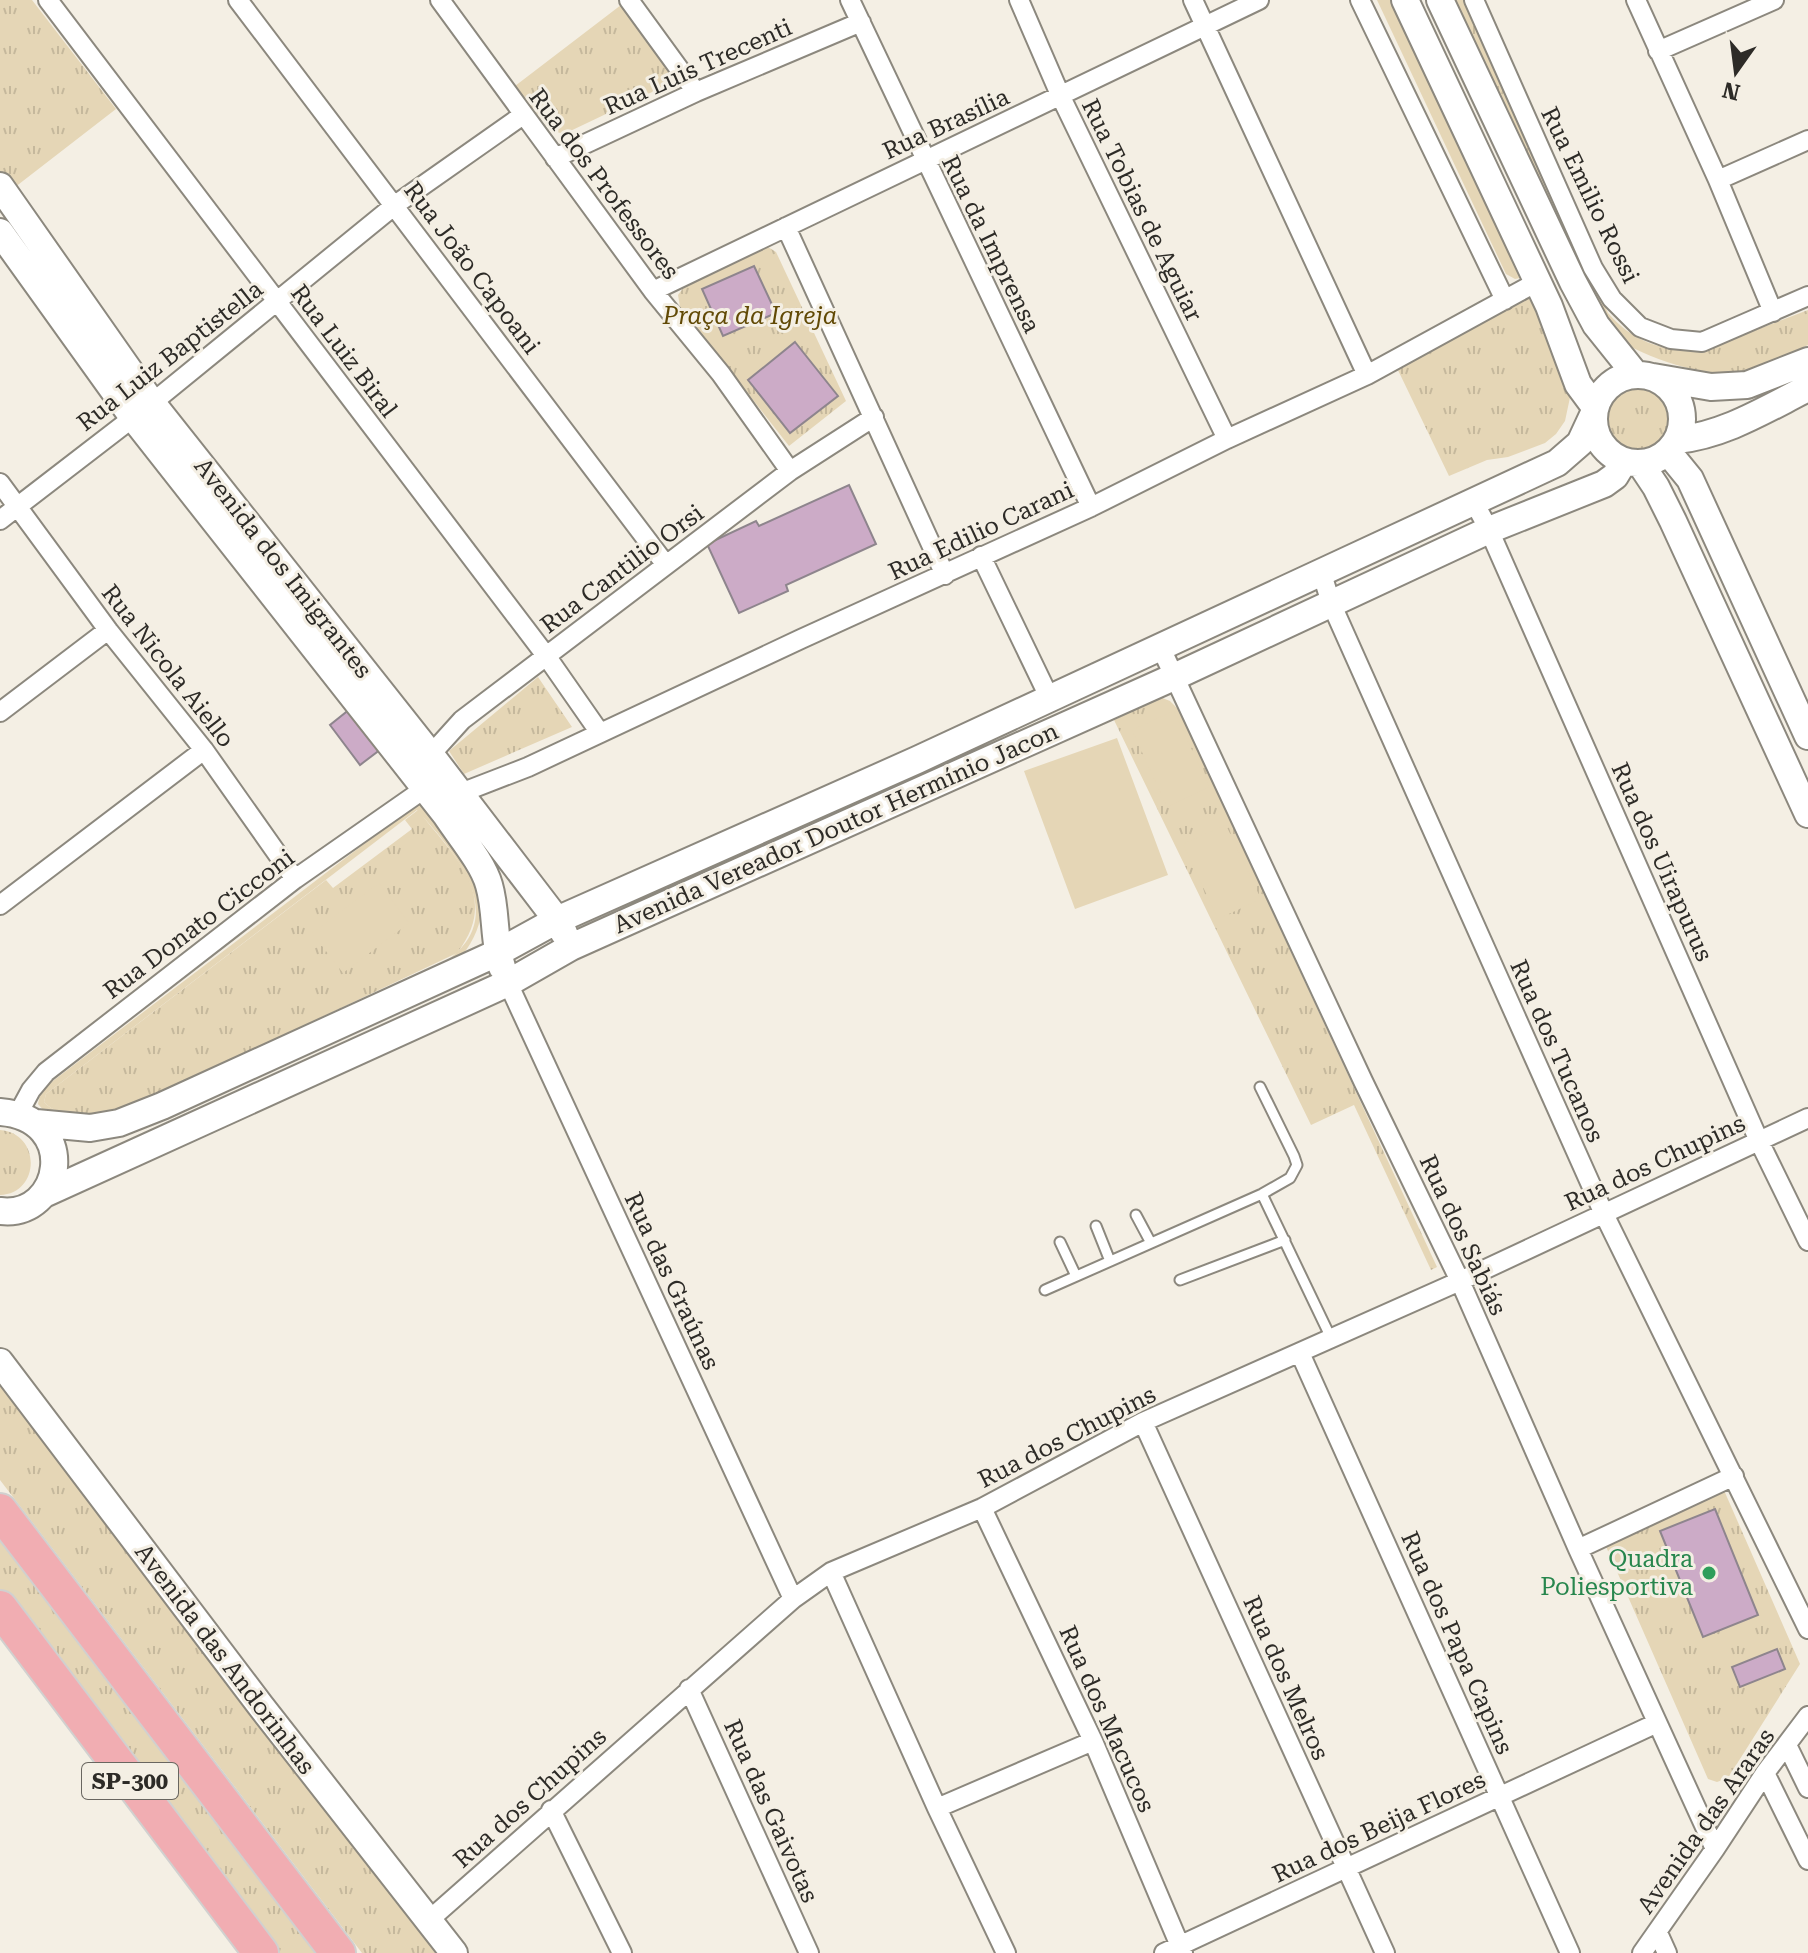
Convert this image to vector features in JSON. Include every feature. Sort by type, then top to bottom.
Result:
[{"type":"highway","name":"SP-300","points":[[0,1511],[338,1953]]},
{"type":"highway","name":"SP-300","points":[[0,1608],[261,1953]]},
{"type":"street","name":"Rua Luiz Biral","points":[[48,0],[547,657],[600,733]]},
{"type":"street","name":"Rua João Capoani","points":[[238,0],[666,565]]},
{"type":"street","name":"Rua dos Professores","points":[[440,0],[653,291],[721,374],[790,471]]},
{"type":"street","points":[[629,0],[696,92]]},
{"type":"street","name":"Rua da Imprensa","points":[[850,0],[1091,507]]},
{"type":"street","name":"Rua Tobias de Aguiar","points":[[1019,0],[1061,97],[1227,439]]},
{"type":"street","points":[[1193,0],[1367,375]]},
{"type":"street","name":"Rua Brasília","points":[[653,291],[1259,0]]},
{"type":"street","points":[[1360,0],[1505,300]]},
{"type":"street","points":[[1405,0],[1537,282],[1578,384],[1594,410]]},
{"type":"street","points":[[1440,0],[1596,325],[1644,376],[1668,386],[1679,402],[1682,421],[1673,446],[1808,736]]},
{"type":"street","name":"Rua Emilio Rossi","points":[[1474,0],[1593,268],[1612,299],[1640,327],[1671,339],[1702,342],[1808,296]]},
{"type":"street","points":[[1636,0],[1718,180],[1773,312]]},
{"type":"street","points":[[1658,51],[1774,0]]},
{"type":"street","name":"Rua Luis Trecenti","points":[[555,158],[696,92],[861,22]]},
{"type":"street","name":"Rua Luiz Baptistella","points":[[0,520],[277,303],[395,205],[523,115]]},
{"type":"street","points":[[1718,180],[1808,140]]},
{"type":"street","name":"Avenida dos Imigrantes","points":[[0,186],[142,410],[424,788],[489,882],[495,913],[497,953],[508,983]]},
{"type":"street","points":[[786,227],[945,575]]},
{"type":"street","name":"Avenida dos Imigrantes","points":[[0,232],[142,410],[430,754],[557,920],[571,947]]},
{"type":"street","name":"Rua Edilio Carani","points":[[424,788],[460,795],[600,733],[1091,507],[1227,439],[1367,375],[1537,282]]},
{"type":"street","points":[[1808,361],[1747,385],[1711,387],[1644,376],[1622,377],[1610,384],[1594,410],[1600,443],[1611,454],[1632,462],[1656,487],[1808,814]]},
{"type":"street","points":[[1632,462],[1655,460],[1673,446],[1728,428],[1808,388]]},
{"type":"street","name":"Avenida Vereador Doutor Hermínio Jacon","points":[[18,1116],[90,1128],[119,1123],[497,953],[557,920],[917,760],[1557,463],[1580,443],[1594,410]]},
{"type":"street","name":"Rua Cantilio Orsi","points":[[424,788],[430,754],[462,720],[790,471],[874,417]]},
{"type":"street","name":"Avenida Vereador Doutor Hermínio Jacon","points":[[3,1214],[29,1207],[44,1194],[508,983],[571,947],[1176,676],[1489,530],[1604,484],[1632,462]]},
{"type":"street","name":"Rua Nicola Aiello","points":[[0,483],[108,630],[204,750],[295,879]]},
{"type":"street","name":"Rua dos Uirapurus","points":[[1474,502],[1759,1141],[1808,1241]]},
{"type":"street","points":[[981,556],[1049,697]]},
{"type":"street","name":"Rua dos Tucanos","points":[[1321,571],[1331,603],[1604,1214],[1808,1629]]},
{"type":"street","points":[[0,712],[108,630]]},
{"type":"street","name":"Rua dos Sabiás","points":[[1160,646],[1460,1281],[1715,1849]]},
{"type":"street","points":[[0,905],[204,750]]},
{"type":"street","name":"Rua Donato Cicconi","points":[[18,1116],[31,1090],[46,1072],[295,879],[424,788]]},
{"type":"street","name":"Rua das Graúnas","points":[[508,983],[793,1599]]},
{"type":"street","points":[[18,1116],[48,1138],[55,1157],[53,1176],[44,1194]]},
{"type":"street","name":"Rua dos Chupins","points":[[428,1921],[689,1689],[793,1599],[831,1572],[982,1508],[1143,1422],[1460,1281],[1808,1118]]},
{"type":"street","name":"Rua dos Papa Capins","points":[[1300,1353],[1570,1953]]},
{"type":"street","name":"Avenida das Andorinhas","points":[[0,1362],[251,1693],[454,1953]]},
{"type":"street","name":"Rua dos Melros","points":[[1143,1422],[1385,1953]]},
{"type":"street","points":[[1578,1549],[1734,1476]]},
{"type":"street","name":"Rua dos Macucos","points":[[982,1508],[1093,1741],[1176,1951]]},
{"type":"street","points":[[831,1572],[1006,1953]]},
{"type":"street","name":"Rua das Gaivotas","points":[[689,1689],[809,1953]]},
{"type":"street","name":"Avenida das Araras","points":[[1642,1953],[1765,1773],[1808,1716]]},
{"type":"street","name":"Rua dos Beija Flores","points":[[1176,1951],[1657,1723]]},
{"type":"street","points":[[937,1808],[1093,1741]]},
{"type":"street","points":[[1787,1745],[1808,1788]]},
{"type":"street","points":[[1765,1773],[1808,1860]]},
{"type":"street","points":[[551,1810],[622,1953]]},
{"type":"street","points":[[1658,1933],[1667,1953]]},
{"type":"lane","points":[[1045,1290],[1262,1194],[1290,1178],[1297,1165],[1260,1087]]},
{"type":"lane","points":[[1262,1194],[1331,1338]]},
{"type":"lane","points":[[1136,1215],[1151,1243]]},
{"type":"lane","points":[[1096,1226],[1110,1261]]},
{"type":"lane","points":[[1180,1280],[1285,1240]]},
{"type":"lane","points":[[1060,1242],[1076,1276]]},
{"type":"green space","points":[[0,0],[32,0],[116,109],[10,191],[0,177]]},
{"type":"green space","points":[[1377,0],[1400,0],[1523,272],[1520,278],[1506,274]]},
{"type":"green space","points":[[1449,0],[1464,0],[1608,313],[1618,323],[1639,338],[1662,347],[1702,351],[1808,310],[1808,345],[1760,370],[1731,375],[1694,370],[1656,358],[1610,333]]},
{"type":"green space","points":[[621,5],[672,71],[674,77],[671,83],[564,134],[550,130],[515,86]]},
{"type":"green space","name":"Praça da Igreja","points":[[768,247],[776,252],[846,401],[789,446],[680,307],[678,295],[684,287]]},
{"type":"green space","points":[[1533,289],[1572,388],[1565,421],[1545,443],[1508,457],[1487,460],[1449,476],[1396,366]]},
{"type":"green space","points":[[1639,385],[1664,395],[1674,420],[1664,445],[1639,455],[1614,445],[1604,420],[1614,395]]},
{"type":"green space","points":[[538,677],[572,727],[464,774],[449,751]]},
{"type":"green space","points":[[1160,697],[1179,710],[1437,1267],[1431,1270],[1354,1105],[1311,1125],[1114,720]]},
{"type":"green space","points":[[1174,711],[1209,787],[1167,807],[1132,730]]},
{"type":"green space","points":[[1117,738],[1168,875],[1075,909],[1024,771]]},
{"type":"green space","points":[[419,802],[473,875],[480,894],[481,913],[475,934],[461,957],[113,1117],[82,1115],[151,1098],[449,959],[467,941],[475,922],[475,902],[459,863],[417,810],[46,1094],[44,1102],[54,1110],[67,1114],[45,1112],[38,1104],[41,1090]]},
{"type":"green space","points":[[418,810],[458,860],[474,894],[475,913],[470,932],[457,953],[151,1098],[81,1115],[54,1110],[44,1102],[46,1094],[326,880],[333,888],[412,829],[405,820]]},
{"type":"green space","points":[[1226,825],[1261,899],[1218,919],[1183,844]]},
{"type":"green space","points":[[379,883],[409,923],[343,973],[312,933]]},
{"type":"green space","points":[[0,1130],[23,1141],[31,1163],[23,1184],[13,1192],[0,1195]]},
{"type":"green space","points":[[0,1383],[437,1953],[362,1953],[0,1480]]},
{"type":"green space","points":[[1723,1488],[1800,1664],[1728,1778],[1717,1782],[1708,1779],[1604,1542]]},
{"type":"green space","points":[[0,1534],[319,1953],[273,1953],[0,1594]]},
{"type":"building","points":[[754,266],[776,313],[723,336],[702,289]]},
{"type":"building","points":[[795,342],[838,396],[790,433],[748,380]]},
{"type":"building","points":[[849,485],[876,544],[786,585],[788,591],[739,613],[707,544],[756,521],[759,526]]},
{"type":"building","points":[[350,709],[381,749],[360,765],[330,725]]},
{"type":"building","name":"Quadra Poliesportiva","points":[[1715,1509],[1758,1615],[1703,1637],[1660,1531]]},
{"type":"building","points":[[1777,1649],[1785,1669],[1740,1687],[1732,1667]]},
{"type":"place","name":"Quadra Poliesportiva","points":[[1709,1573]]}]
